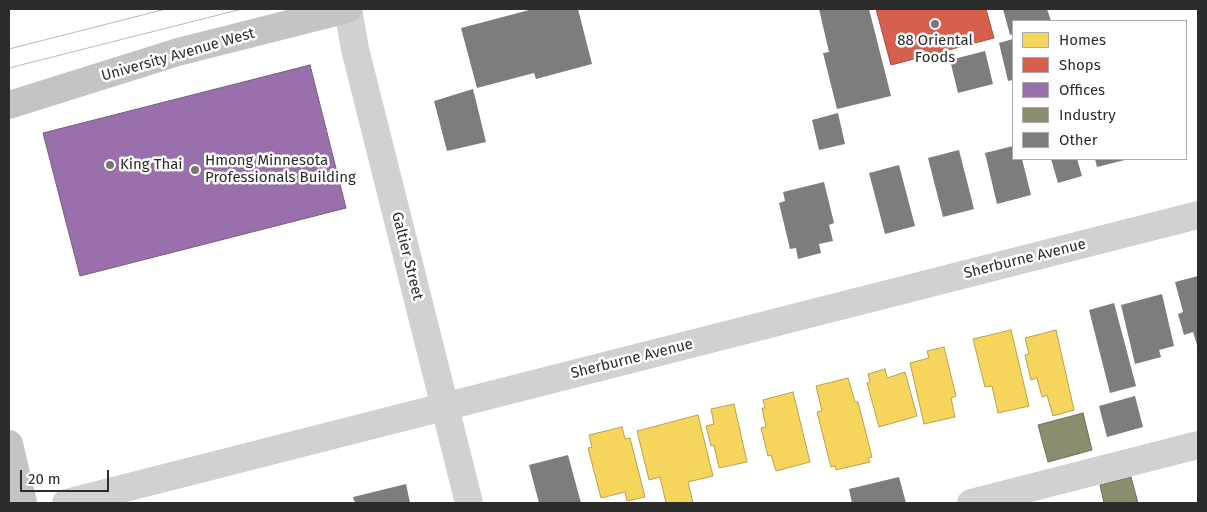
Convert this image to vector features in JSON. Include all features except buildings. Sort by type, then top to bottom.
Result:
[{"type":"main road","name":"University Avenue West","points":[[9,105],[178,52],[348,9]]},
{"type":"main road","points":[[9,444],[23,503]]},
{"type":"street","name":"Galtier Street","points":[[348,9],[355,49],[469,503]]},
{"type":"street","name":"Sherburne Avenue","points":[[66,503],[1198,215]]},
{"type":"street","points":[[971,503],[1198,445]]},
{"type":"tram line","points":[[9,49],[166,9]]},
{"type":"tram line","points":[[9,68],[242,9]]},
{"type":"place","name":"88 Oriental Foods","points":[[935,24]]},
{"type":"place","name":"King Thai","points":[[110,165]]},
{"type":"place","name":"Hmong Minnesota Professionals Building","points":[[195,170]]}]
